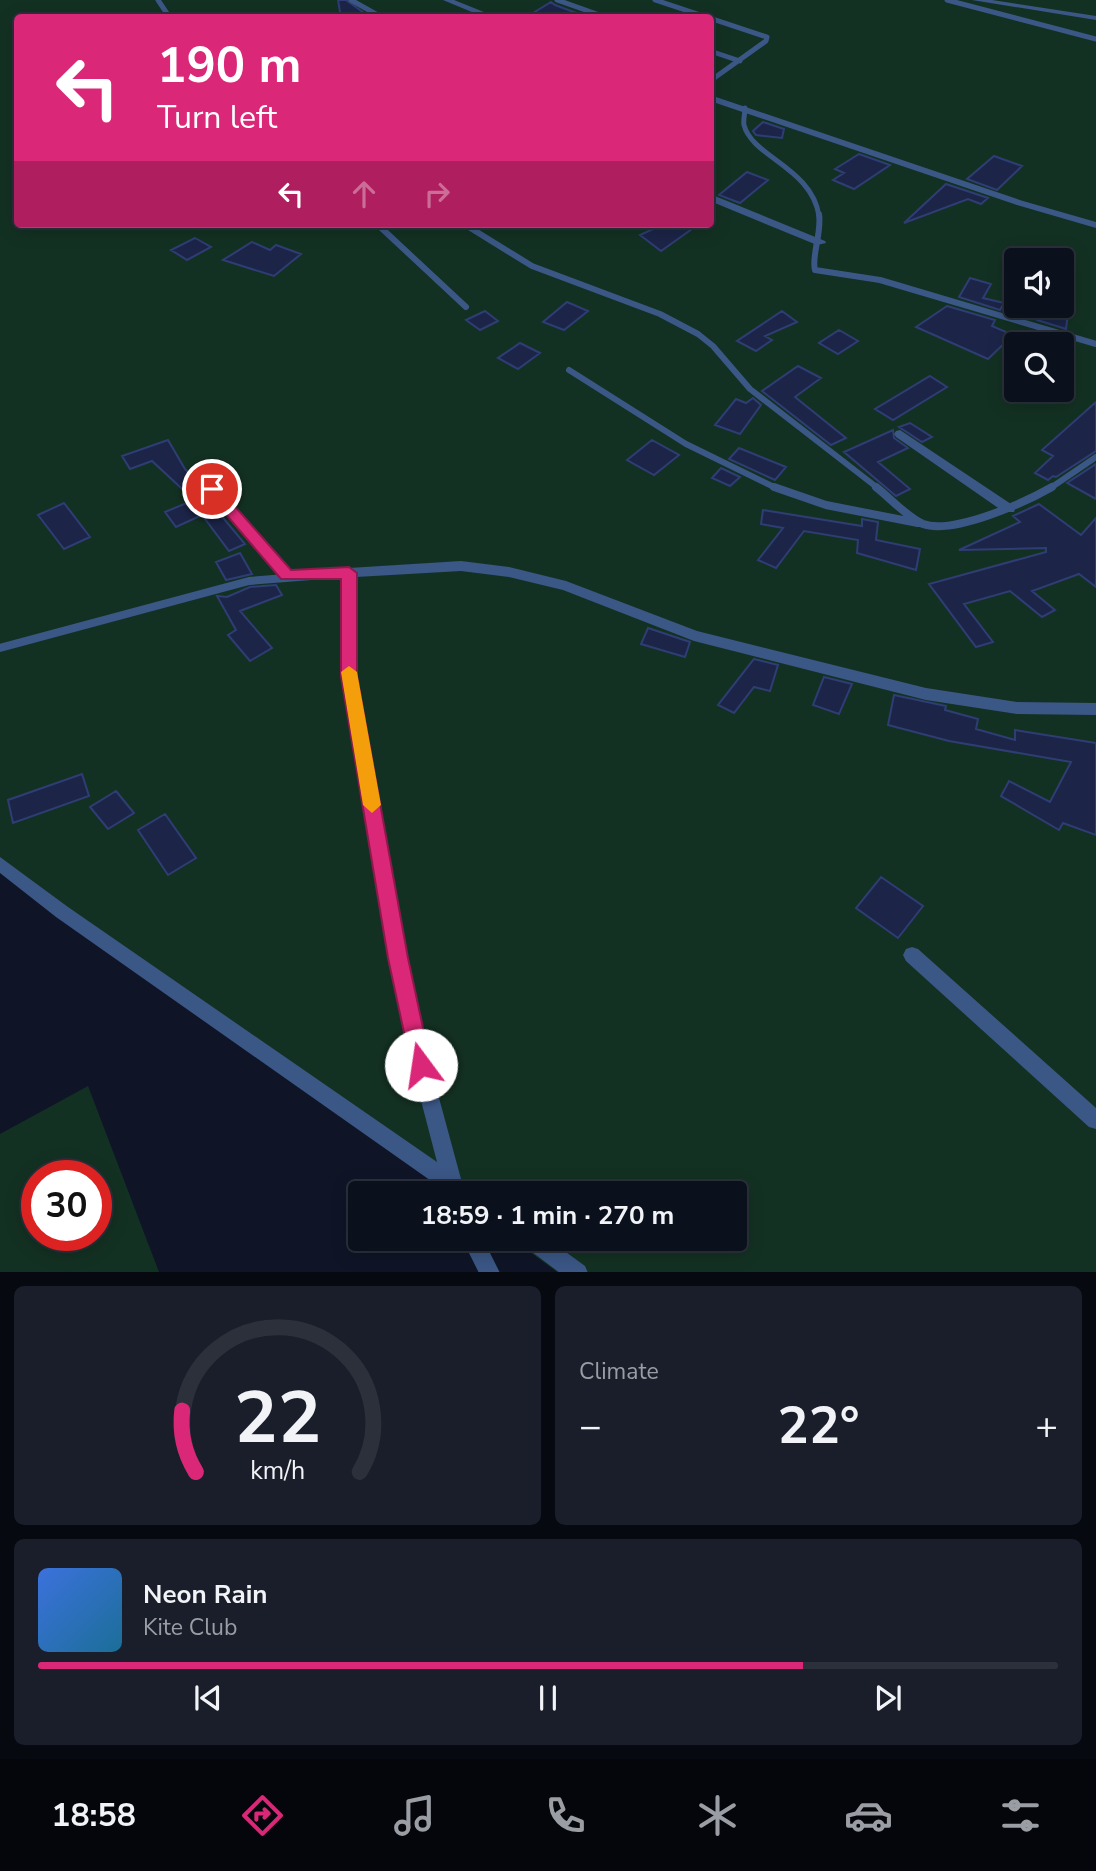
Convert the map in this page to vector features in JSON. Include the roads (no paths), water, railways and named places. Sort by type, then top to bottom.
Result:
[{"type":"street","points":[[447,0],[484,14]]},
{"type":"street","points":[[976,0],[1096,18]]},
{"type":"street","points":[[714,99],[1096,225]]},
{"type":"street","points":[[714,199],[821,243]]},
{"type":"street","points":[[900,434],[1009,509]]},
{"type":"street","points":[[212,489],[287,576]]},
{"type":"street","points":[[455,1181],[412,1026],[349,676],[349,573],[450,566],[509,572],[566,586],[694,636],[926,695],[1017,708],[1096,709]]},
{"type":"street","points":[[0,864],[74,920],[445,1181]]},
{"type":"street","points":[[912,955],[1096,1120]]},
{"type":"street","points":[[479,1251],[490,1272]]},
{"type":"street","points":[[548,1251],[578,1272]]},
{"type":"lane","points":[[351,0],[376,14]]},
{"type":"lane","points":[[557,0],[597,14]]},
{"type":"lane","points":[[655,0],[699,14]]},
{"type":"lane","points":[[947,0],[1096,39]]},
{"type":"lane","points":[[714,19],[765,35],[766,41],[714,78]]},
{"type":"lane","points":[[714,52],[740,61]]},
{"type":"lane","points":[[745,108],[741,121],[746,133],[803,179],[817,199],[822,218],[821,243],[813,264],[820,272],[880,280],[1096,344]]},
{"type":"lane","points":[[381,228],[466,307]]},
{"type":"lane","points":[[470,228],[509,254],[546,273],[643,307],[698,334],[713,346],[750,389],[924,524]]},
{"type":"lane","points":[[569,370],[694,450],[779,489],[831,506],[924,524],[971,522],[1009,509],[1045,491],[1096,457]]},
{"type":"lane","points":[[0,648],[249,581],[349,573]]}]
